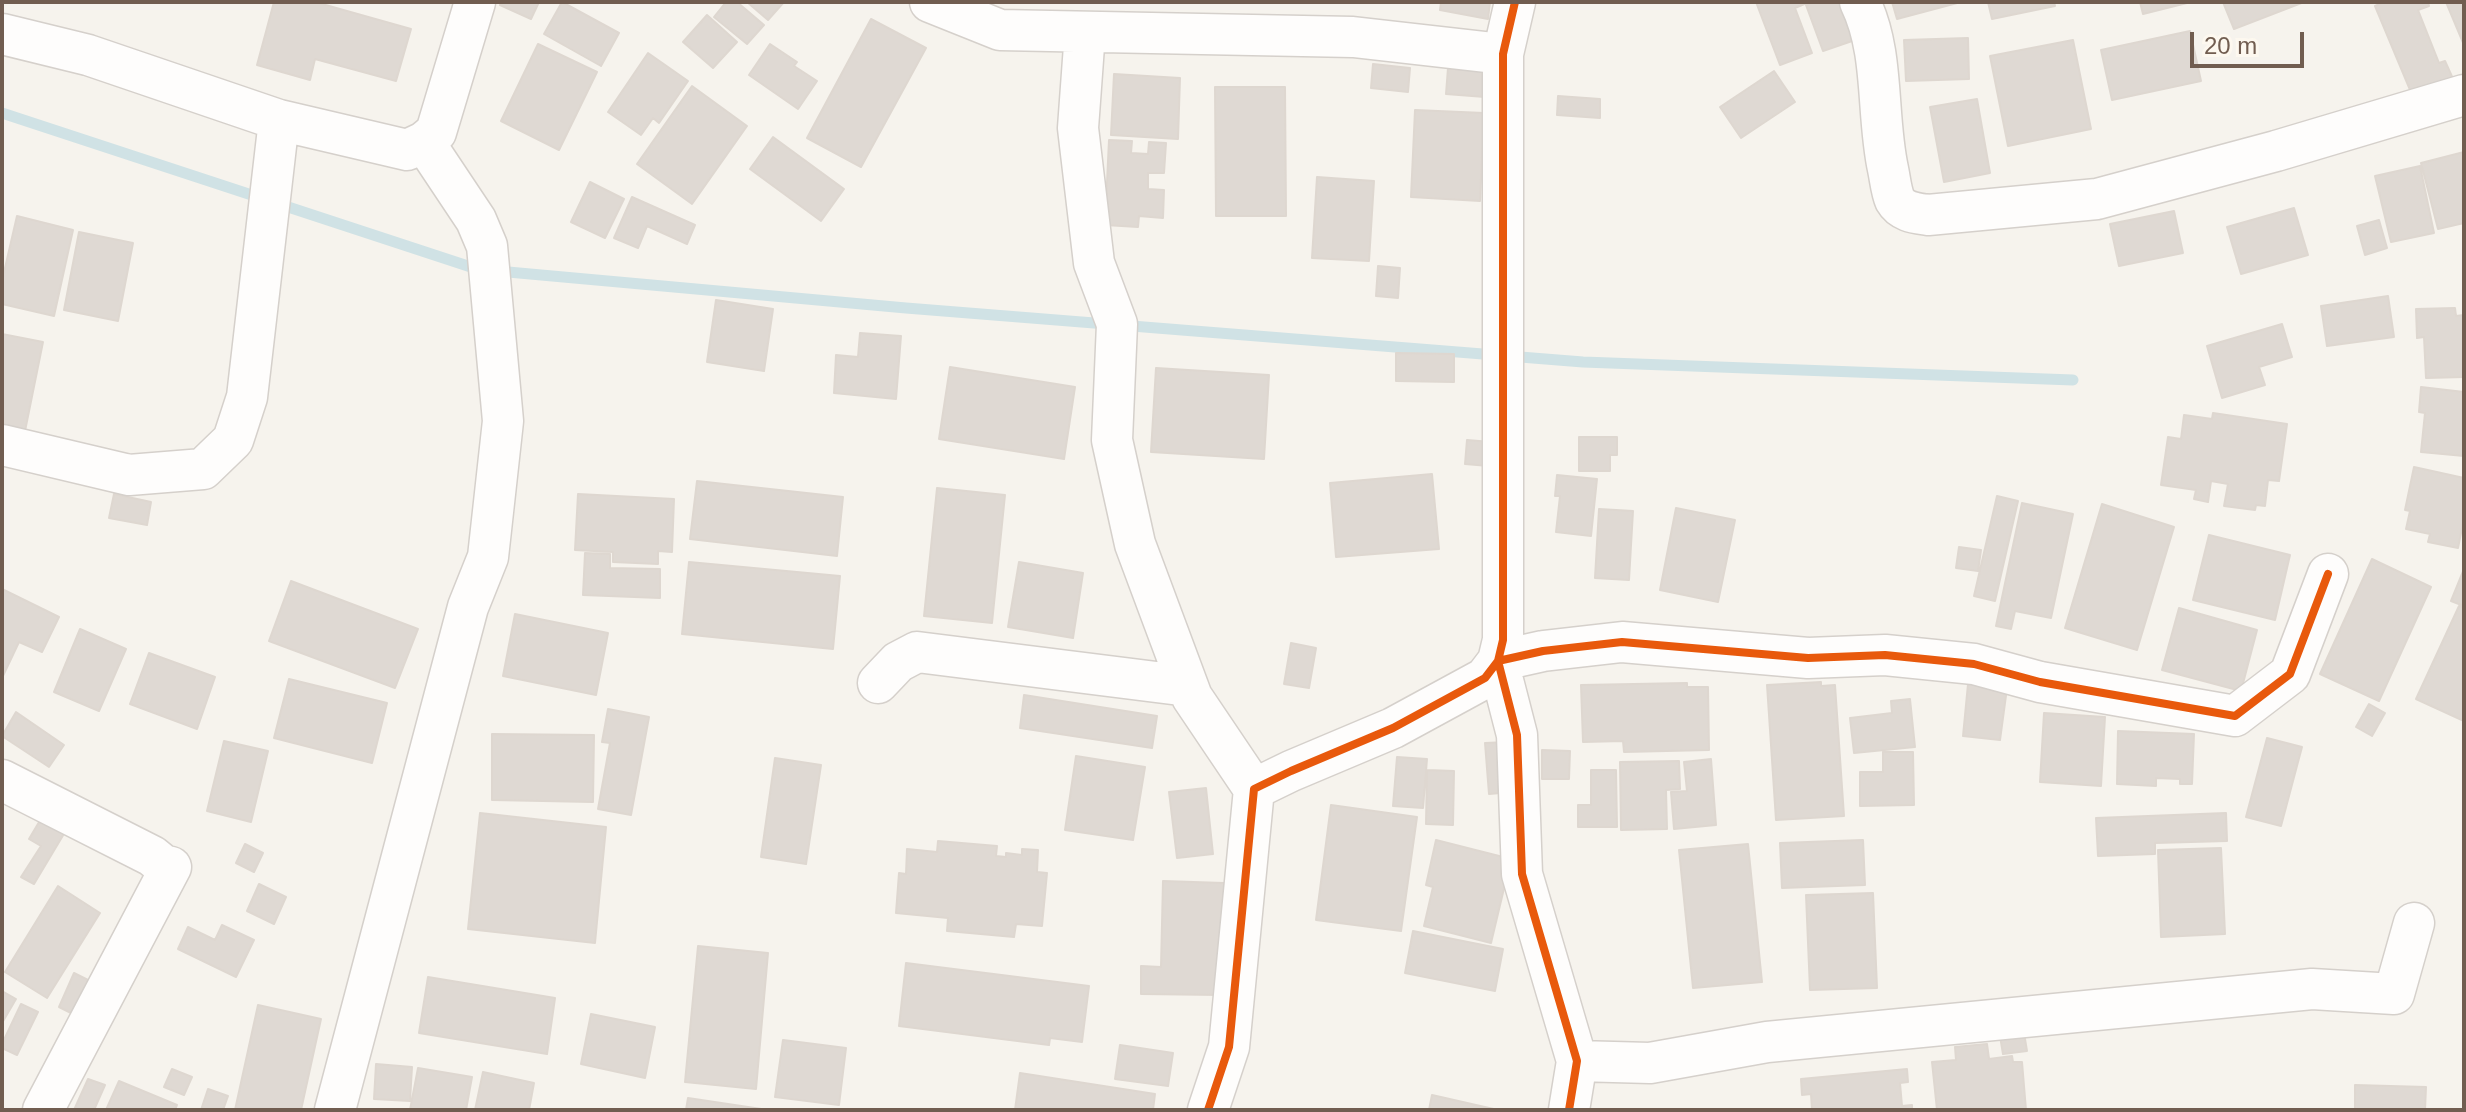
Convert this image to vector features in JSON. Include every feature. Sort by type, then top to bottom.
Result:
[{"type":"street","points":[[2,34],[88,55],[279,120],[407,150],[436,132],[475,2]]},
{"type":"street","points":[[930,2],[1000,30],[1353,37],[1503,54]]},
{"type":"street","points":[[1254,789],[1393,728],[1485,678],[1498,661],[1503,640],[1503,54],[1515,2]]},
{"type":"street","points":[[1860,2],[1868,19],[1876,62],[1883,149],[1895,199],[1906,211],[1928,215],[2097,199],[2276,151],[2464,95]]},
{"type":"street","points":[[1085,32],[1078,128],[1094,263],[1117,324],[1112,440],[1135,544],[1192,697],[1254,789],[1229,1047],[1208,1110]]},
{"type":"street","points":[[2,445],[129,475],[203,469],[233,440],[247,397],[279,120]]},
{"type":"street","points":[[335,1110],[468,607],[488,557],[503,421],[487,246],[476,220],[424,142]]},
{"type":"street","points":[[1498,661],[1543,651],[1622,642],[1808,658],[1885,655],[1974,664],[2040,682],[2235,716],[2290,674],[2328,574]]},
{"type":"street","points":[[878,683],[898,662],[917,652],[1188,686]]},
{"type":"street","points":[[1498,661],[1517,735],[1522,874],[1577,1061],[1569,1110]]},
{"type":"street","points":[[2,780],[171,867],[43,1110]]},
{"type":"street","points":[[1577,1061],[1650,1063],[1767,1042],[2312,989],[2394,994],[2414,923]]},
{"type":"building","points":[[274,2],[315,2],[411,29],[396,81],[315,59],[310,80],[257,65]]},
{"type":"building","points":[[501,2],[539,2],[531,19],[500,5]]},
{"type":"building","points":[[562,2],[619,33],[601,66],[544,34]]},
{"type":"building","points":[[726,2],[737,2],[764,25],[747,44],[714,17]]},
{"type":"building","points":[[747,2],[784,2],[768,20]]},
{"type":"building","points":[[1441,2],[1490,2],[1488,19],[1440,10]]},
{"type":"building","points":[[1756,2],[1809,2],[1795,8],[1812,53],[1780,65]]},
{"type":"building","points":[[1842,2],[1855,40],[1823,51],[1806,5]]},
{"type":"building","points":[[1892,2],[1961,2],[1897,19]]},
{"type":"building","points":[[1988,2],[2054,2],[2055,6],[1992,19]]},
{"type":"building","points":[[2140,2],[2191,2],[2143,14]]},
{"type":"building","points":[[2223,2],[2304,2],[2234,29]]},
{"type":"building","points":[[2384,2],[2428,2],[2429,6],[2418,10],[2439,63],[2445,61],[2454,81],[2413,97],[2375,6]]},
{"type":"building","points":[[2446,2],[2464,2],[2464,45]]},
{"type":"building","points":[[707,15],[737,42],[713,68],[683,42]]},
{"type":"building","points":[[871,19],[926,48],[861,167],[807,138]]},
{"type":"building","points":[[2190,31],[2201,81],[2112,100],[2101,50]]},
{"type":"building","points":[[1968,38],[1969,79],[1906,81],[1904,40]]},
{"type":"building","points":[[2073,40],[2091,129],[2008,146],[1990,56]]},
{"type":"building","points":[[538,44],[597,72],[559,150],[501,121]]},
{"type":"building","points":[[770,44],[797,62],[794,66],[817,81],[798,109],[749,75]]},
{"type":"building","points":[[648,53],[688,81],[659,123],[653,118],[641,135],[608,112]]},
{"type":"building","points":[[1373,64],[1410,68],[1408,92],[1371,88]]},
{"type":"building","points":[[1448,68],[1487,72],[1485,97],[1446,94]]},
{"type":"building","points":[[1774,71],[1795,102],[1741,138],[1720,107]]},
{"type":"building","points":[[1114,74],[1180,78],[1178,139],[1111,135]]},
{"type":"building","points":[[692,86],[747,126],[692,204],[637,164]]},
{"type":"building","points":[[1215,87],[1285,87],[1286,216],[1216,216]]},
{"type":"building","points":[[1558,96],[1600,99],[1600,118],[1557,115]]},
{"type":"building","points":[[1977,99],[1990,173],[1944,182],[1930,107]]},
{"type":"building","points":[[1415,110],[1484,113],[1480,201],[1411,197]]},
{"type":"building","points":[[773,137],[844,189],[821,221],[750,169]]},
{"type":"building","points":[[1109,140],[1132,141],[1131,153],[1148,154],[1149,142],[1166,143],[1164,173],[1148,173],[1148,189],[1164,190],[1163,218],[1139,216],[1138,227],[1105,225]]},
{"type":"building","points":[[2464,152],[2464,223],[2438,229],[2421,163]]},
{"type":"building","points":[[2420,166],[2434,233],[2391,242],[2375,176]]},
{"type":"building","points":[[1317,177],[1374,181],[1369,261],[1312,258]]},
{"type":"building","points":[[590,182],[624,199],[605,238],[571,222]]},
{"type":"building","points":[[632,197],[695,225],[687,244],[647,226],[638,248],[614,238]]},
{"type":"building","points":[[2294,208],[2308,255],[2241,274],[2227,227]]},
{"type":"building","points":[[2174,211],[2183,253],[2119,266],[2110,224]]},
{"type":"building","points":[[17,216],[73,230],[54,316],[2,304],[2,281]]},
{"type":"building","points":[[2379,220],[2387,248],[2365,255],[2357,226]]},
{"type":"building","points":[[79,232],[133,243],[118,321],[64,310]]},
{"type":"building","points":[[1378,266],[1400,268],[1398,298],[1376,296]]},
{"type":"building","points":[[2388,296],[2394,337],[2327,346],[2321,306]]},
{"type":"building","points":[[716,300],[773,309],[764,371],[707,362]]},
{"type":"building","points":[[2455,308],[2456,316],[2464,315],[2464,377],[2426,378],[2424,337],[2417,338],[2416,309]]},
{"type":"building","points":[[2282,324],[2292,357],[2259,367],[2265,385],[2222,398],[2207,346]]},
{"type":"building","points":[[860,333],[901,336],[896,399],[834,393],[836,355],[858,357]]},
{"type":"building","points":[[2,334],[43,342],[25,431],[2,426]]},
{"type":"building","points":[[1396,353],[1454,354],[1454,382],[1396,381]]},
{"type":"building","points":[[950,367],[1075,387],[1064,459],[939,439]]},
{"type":"building","points":[[1156,368],[1269,375],[1264,459],[1151,452]]},
{"type":"building","points":[[2421,387],[2464,392],[2464,456],[2421,452],[2425,413],[2419,412]]},
{"type":"building","points":[[2213,413],[2287,424],[2279,481],[2268,480],[2265,506],[2256,505],[2255,510],[2224,506],[2228,484],[2211,481],[2208,502],[2194,499],[2196,490],[2161,485],[2168,437],[2181,439],[2184,415],[2212,419]]},
{"type":"building","points":[[1579,437],[1617,437],[1617,455],[1610,455],[1610,471],[1579,471]]},
{"type":"building","points":[[1467,440],[1491,442],[1489,466],[1465,464]]},
{"type":"building","points":[[2414,467],[2464,478],[2464,518],[2458,548],[2428,542],[2430,534],[2406,529],[2410,511],[2405,510]]},
{"type":"building","points":[[1432,474],[1439,549],[1336,557],[1330,483]]},
{"type":"building","points":[[1557,475],[1597,479],[1591,536],[1556,532],[1560,496],[1555,496]]},
{"type":"building","points":[[697,481],[843,497],[837,556],[690,539]]},
{"type":"building","points":[[937,488],[1005,495],[992,623],[924,616]]},
{"type":"building","points":[[114,494],[151,502],[147,525],[109,518]]},
{"type":"building","points":[[578,494],[674,499],[672,552],[658,551],[658,564],[613,562],[613,552],[575,550]]},
{"type":"building","points":[[1997,496],[2018,501],[1995,601],[1974,596]]},
{"type":"building","points":[[2022,503],[2073,514],[2051,618],[2015,611],[2011,629],[1996,626]]},
{"type":"building","points":[[2102,504],[2174,527],[2137,650],[2065,628]]},
{"type":"building","points":[[1676,508],[1735,520],[1718,602],[1660,590]]},
{"type":"building","points":[[1599,509],[1633,511],[1629,580],[1595,578]]},
{"type":"building","points":[[2209,535],[2290,555],[2275,620],[2193,600]]},
{"type":"building","points":[[1959,547],[1981,550],[1978,571],[1956,568]]},
{"type":"building","points":[[585,553],[610,554],[610,568],[660,569],[660,598],[583,595]]},
{"type":"building","points":[[2372,559],[2431,587],[2379,701],[2320,674]]},
{"type":"building","points":[[689,562],[840,576],[833,649],[682,634]]},
{"type":"building","points":[[1019,562],[1083,573],[1073,638],[1008,627]]},
{"type":"building","points":[[2464,569],[2464,606],[2451,601]]},
{"type":"building","points":[[291,581],[418,629],[395,688],[269,641]]},
{"type":"building","points":[[2,589],[59,617],[42,652],[19,642],[2,678]]},
{"type":"building","points":[[2459,606],[2464,608],[2464,721],[2416,699]]},
{"type":"building","points":[[2179,608],[2257,630],[2241,691],[2162,670]]},
{"type":"building","points":[[515,614],[608,633],[596,695],[503,676]]},
{"type":"building","points":[[80,629],[126,649],[99,711],[54,692]]},
{"type":"building","points":[[1291,643],[1316,648],[1309,688],[1284,684]]},
{"type":"building","points":[[149,653],[215,677],[197,729],[130,704]]},
{"type":"building","points":[[289,679],[387,703],[372,763],[274,738]]},
{"type":"building","points":[[1821,682],[1821,686],[1835,685],[1844,816],[1776,820],[1767,685]]},
{"type":"building","points":[[1687,683],[1687,687],[1708,687],[1709,750],[1624,752],[1623,741],[1583,742],[1581,685]]},
{"type":"building","points":[[1968,684],[2007,688],[2000,740],[1963,736]]},
{"type":"building","points":[[1024,695],[1157,716],[1152,748],[1020,728]]},
{"type":"building","points":[[1910,699],[1915,747],[1854,753],[1850,718],[1892,713],[1891,701]]},
{"type":"building","points":[[2369,704],[2385,713],[2372,736],[2356,727]]},
{"type":"building","points":[[608,709],[649,717],[631,815],[598,809],[610,743],[602,742]]},
{"type":"building","points":[[16,712],[64,745],[49,767],[2,736]]},
{"type":"building","points":[[2044,713],[2105,717],[2101,786],[2040,782]]},
{"type":"building","points":[[2118,731],[2194,734],[2192,784],[2180,784],[2180,779],[2156,778],[2156,786],[2117,784]]},
{"type":"building","points":[[492,734],[594,735],[593,802],[492,800]]},
{"type":"building","points":[[2267,738],[2302,747],[2281,826],[2246,817]]},
{"type":"building","points":[[224,741],[268,751],[251,822],[207,811]]},
{"type":"building","points":[[1508,742],[1512,792],[1489,794],[1485,743]]},
{"type":"building","points":[[1542,750],[1570,751],[1569,779],[1542,779]]},
{"type":"building","points":[[1883,752],[1913,752],[1914,805],[1860,806],[1860,772],[1883,772]]},
{"type":"building","points":[[1076,756],[1145,767],[1133,840],[1065,830]]},
{"type":"building","points":[[1397,757],[1427,759],[1423,808],[1393,806]]},
{"type":"building","points":[[775,758],[821,765],[806,864],[761,857]]},
{"type":"building","points":[[1711,759],[1716,825],[1674,829],[1671,792],[1687,791],[1684,762]]},
{"type":"building","points":[[1679,761],[1680,789],[1666,790],[1667,829],[1621,830],[1620,762]]},
{"type":"building","points":[[1427,770],[1454,771],[1453,825],[1426,824]]},
{"type":"building","points":[[1591,770],[1616,770],[1617,827],[1578,827],[1578,805],[1591,805]]},
{"type":"building","points":[[1206,788],[1213,854],[1177,858],[1169,792]]},
{"type":"building","points":[[1331,805],[1417,817],[1401,931],[1316,920]]},
{"type":"building","points":[[48,807],[71,822],[34,884],[21,877],[41,846],[29,839]]},
{"type":"building","points":[[480,813],[606,827],[595,943],[468,929]]},
{"type":"building","points":[[2226,813],[2227,841],[2155,843],[2155,854],[2098,856],[2096,818]]},
{"type":"building","points":[[1436,840],[1511,859],[1491,943],[1424,926],[1433,887],[1426,885]]},
{"type":"building","points":[[1863,840],[1865,885],[1782,888],[1780,843]]},
{"type":"building","points":[[938,841],[997,846],[996,856],[1006,857],[1006,853],[1022,855],[1022,849],[1038,850],[1037,872],[1047,873],[1042,926],[1016,924],[1014,937],[947,931],[948,918],[896,913],[899,873],[906,874],[907,849],[937,852]]},
{"type":"building","points":[[245,844],[263,853],[254,872],[236,863]]},
{"type":"building","points":[[1748,844],[1762,982],[1693,988],[1679,850]]},
{"type":"building","points":[[2221,848],[2225,934],[2161,937],[2158,850]]},
{"type":"building","points":[[1163,881],[1224,883],[1221,995],[1141,994],[1141,966],[1161,967]]},
{"type":"building","points":[[259,884],[286,897],[274,924],[247,911]]},
{"type":"building","points":[[58,886],[100,913],[47,998],[5,972]]},
{"type":"building","points":[[1873,893],[1877,988],[1810,990],[1806,895]]},
{"type":"building","points":[[222,925],[254,940],[236,977],[178,949],[188,927],[215,940]]},
{"type":"building","points":[[1413,931],[1503,949],[1495,991],[1405,973]]},
{"type":"building","points":[[698,946],[768,953],[756,1089],[685,1082]]},
{"type":"building","points":[[906,963],[1089,986],[1082,1042],[1050,1038],[1049,1045],[899,1026]]},
{"type":"building","points":[[74,973],[90,981],[75,1015],[59,1007]]},
{"type":"building","points":[[428,977],[555,998],[547,1054],[419,1033]]},
{"type":"building","points":[[2,991],[16,999],[2,1023]]},
{"type":"building","points":[[21,1004],[38,1012],[17,1055],[2,1048],[2,1044]]},
{"type":"building","points":[[258,1005],[321,1019],[301,1110],[235,1110]]},
{"type":"building","points":[[591,1014],[655,1027],[645,1078],[581,1064]]},
{"type":"building","points":[[2024,1033],[2027,1051],[2003,1054],[2000,1036]]},
{"type":"building","points":[[783,1040],[846,1048],[839,1105],[775,1097]]},
{"type":"building","points":[[1987,1044],[1989,1059],[2012,1056],[2013,1062],[2022,1062],[2026,1110],[1937,1110],[1932,1062],[1956,1060],[1955,1047]]},
{"type":"building","points":[[1120,1045],[1173,1053],[1168,1086],[1115,1079]]},
{"type":"building","points":[[376,1064],[412,1067],[410,1101],[374,1099]]},
{"type":"building","points":[[418,1068],[472,1077],[466,1110],[410,1110]]},
{"type":"building","points":[[172,1069],[192,1077],[184,1095],[164,1087]]},
{"type":"building","points":[[1907,1069],[1908,1082],[1900,1083],[1902,1106],[1912,1105],[1912,1110],[1812,1110],[1811,1094],[1802,1095],[1801,1079]]},
{"type":"building","points":[[483,1072],[534,1083],[529,1110],[475,1110]]},
{"type":"building","points":[[1020,1073],[1155,1094],[1153,1110],[1015,1110]]},
{"type":"building","points":[[88,1079],[105,1085],[94,1110],[74,1110]]},
{"type":"building","points":[[119,1081],[177,1105],[175,1110],[106,1110]]},
{"type":"building","points":[[2355,1085],[2426,1087],[2425,1110],[2355,1110]]},
{"type":"building","points":[[208,1089],[228,1096],[223,1110],[201,1110]]},
{"type":"building","points":[[1432,1095],[1498,1110],[1429,1110]]},
{"type":"building","points":[[688,1098],[768,1110],[686,1110]]},
{"type":"waterway","points":[[2,113],[480,270]]},
{"type":"waterway","points":[[497,271],[906,308],[1583,362],[2073,380]]},
{"type":"cycle path","points":[[1208,1110],[1229,1047],[1254,789],[1393,728],[1485,678],[1498,661],[1503,640],[1503,54],[1515,2]]},
{"type":"cycle path","points":[[1569,1110],[1577,1061],[1522,874],[1517,735],[1498,661],[1543,651],[1622,642],[1808,658],[1885,655],[1974,664],[2040,682],[2235,716],[2290,674],[2328,574]]}]
